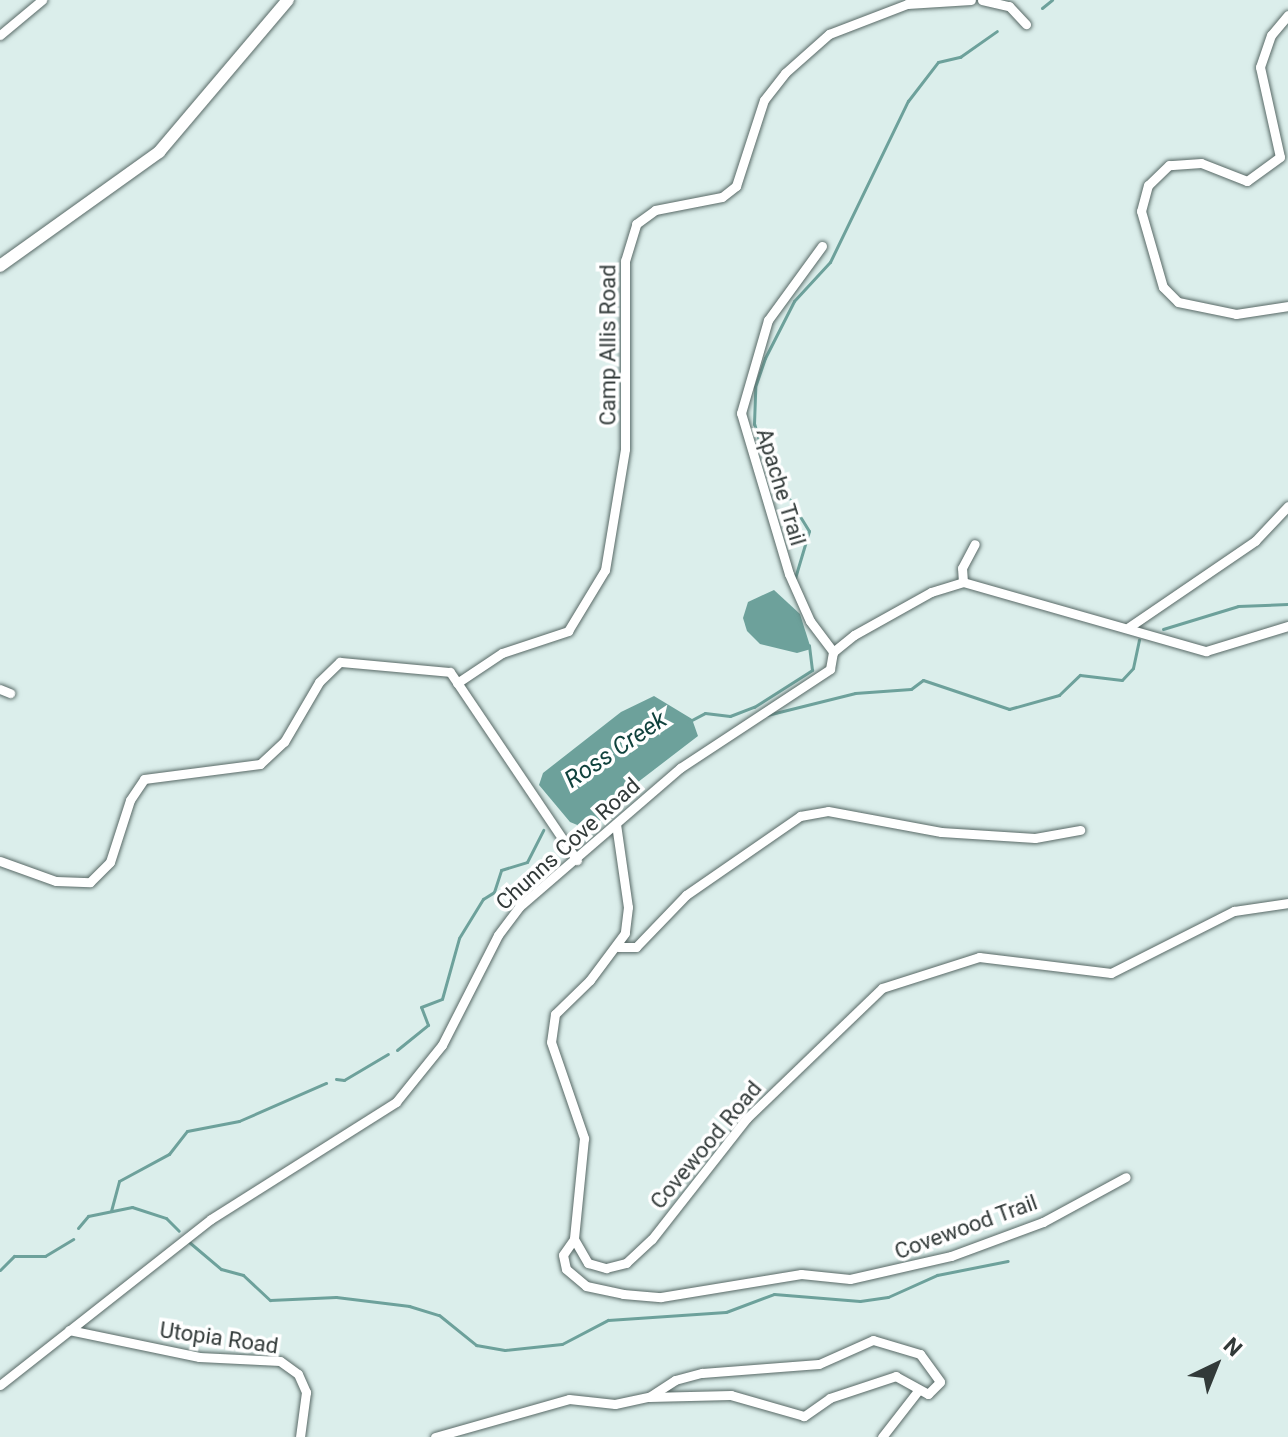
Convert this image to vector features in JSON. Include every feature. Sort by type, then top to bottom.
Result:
[{"type":"main road","points":[[0,266],[159,152],[288,0]]},
{"type":"street","points":[[0,35],[42,0]]},
{"type":"street","name":"Camp Allis Road","points":[[457,683],[502,653],[568,631],[605,570],[624,464],[625,261],[636,224],[655,210],[722,197],[736,186],[764,100],[785,73],[829,34],[907,4],[971,0]]},
{"type":"street","points":[[982,0],[1009,6],[1026,24]]},
{"type":"street","points":[[1288,15],[1271,35],[1260,67],[1281,145],[1278,160],[1243,182],[1201,163],[1169,165],[1148,185],[1141,211],[1163,287],[1178,302],[1236,314],[1288,306]]},
{"type":"street","name":"Apache Trail","points":[[822,246],[768,320],[741,413],[789,574],[810,621],[833,652]]},
{"type":"street","points":[[1129,627],[1255,541],[1288,506]]},
{"type":"street","points":[[975,544],[962,568],[963,582],[1206,651],[1288,626]]},
{"type":"street","name":"Chunns Cove Road","points":[[0,1385],[224,1210],[403,1096],[442,1045],[507,921],[710,745],[830,669],[833,652],[931,592],[963,582]]},
{"type":"street","points":[[0,861],[56,881],[90,882],[110,862],[130,800],[144,779],[260,764],[284,742],[319,682],[340,662],[416,665],[450,672],[577,860]]},
{"type":"street","points":[[618,947],[636,947],[686,895],[800,816],[828,811],[925,830],[1035,838],[1080,830]]},
{"type":"street","points":[[574,1239],[584,1138],[551,1042],[555,1014],[618,947],[628,907],[616,824]]},
{"type":"street","name":"Covewood Road","points":[[574,1239],[588,1263],[606,1268],[626,1263],[747,1118],[882,988],[979,957],[1111,973],[1234,911],[1288,903]]},
{"type":"street","name":"Covewood Trail","points":[[574,1239],[563,1255],[566,1269],[586,1286],[623,1294],[661,1297],[801,1274],[850,1279],[951,1256],[1043,1222],[1126,1177]]},
{"type":"street","name":"Utopia Road","points":[[69,1330],[199,1357],[280,1361],[298,1374],[306,1392],[300,1437]]},
{"type":"street","points":[[435,1437],[569,1399],[615,1404],[649,1397],[731,1395],[804,1416],[830,1398],[896,1376],[917,1392],[928,1394],[940,1382],[920,1354],[873,1340],[819,1364],[688,1376],[649,1397]]},
{"type":"street","points":[[882,1437],[917,1392]]},
{"type":"water","points":[[774,590],[800,614],[811,649],[797,653],[760,644],[747,631],[743,618],[748,602]]},
{"type":"water","points":[[654,696],[692,719],[698,736],[612,802],[607,816],[587,829],[570,822],[539,785],[543,773],[621,712]]},
{"type":"waterway","points":[[1042,8],[1052,0]]},
{"type":"waterway","points":[[795,578],[809,531],[764,458],[754,424],[755,387],[765,358],[794,301],[830,262],[908,101],[938,62],[960,57],[997,31]]},
{"type":"waterway","points":[[1163,629],[1238,606],[1288,604]]},
{"type":"waterway","points":[[767,715],[855,693],[911,689],[923,680],[1009,709],[1059,695],[1080,675],[1122,680],[1133,668],[1139,640]]},
{"type":"waterway","points":[[688,722],[705,713],[730,716],[754,707],[812,670],[809,645]]},
{"type":"waterway","name":"Ross Creek","points":[[397,1050],[428,1025],[421,1007],[442,999],[459,938],[483,899],[494,892],[501,870],[527,862],[543,830]]},
{"type":"waterway","name":"Ross Creek","points":[[336,1079],[344,1080],[388,1054]]},
{"type":"waterway","name":"Ross Creek","points":[[111,1211],[119,1181],[169,1154],[187,1131],[239,1121],[326,1083]]},
{"type":"waterway","points":[[78,1228],[88,1216],[132,1207],[166,1218],[179,1231]]},
{"type":"waterway","name":"Ross Creek","points":[[0,1270],[14,1256],[45,1256],[73,1239]]},
{"type":"waterway","points":[[189,1242],[221,1269],[243,1275],[270,1300],[336,1297],[409,1306],[439,1315],[476,1345],[505,1350],[562,1344],[608,1320],[726,1312],[774,1294],[860,1301],[888,1297],[937,1275],[1008,1261]]}]
